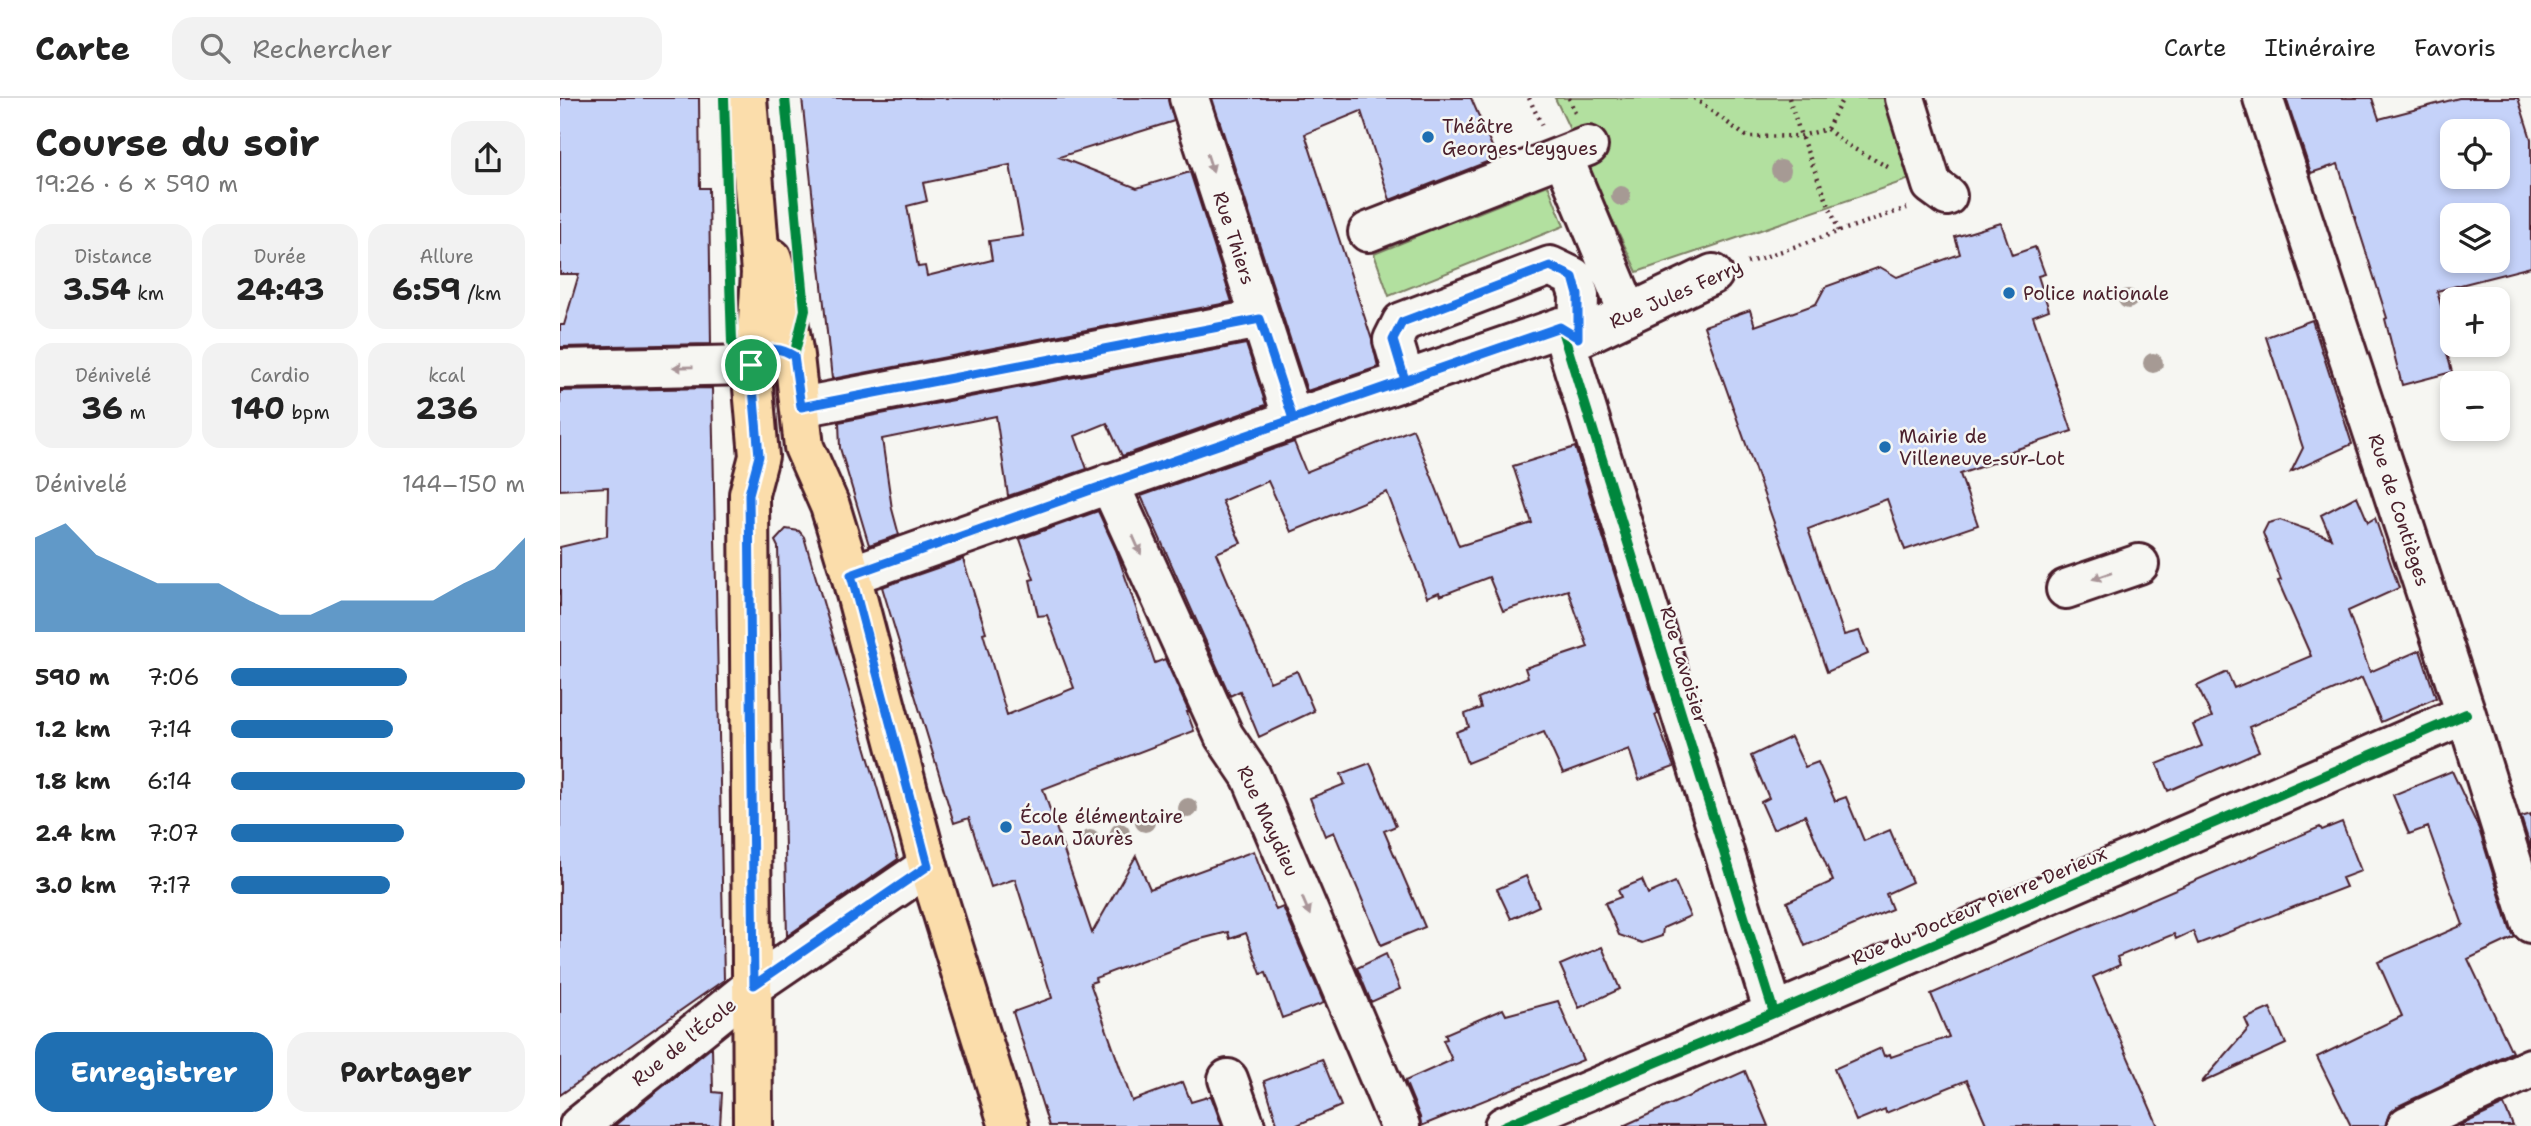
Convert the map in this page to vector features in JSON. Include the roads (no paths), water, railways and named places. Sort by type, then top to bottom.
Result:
[{"type":"main road","points":[[747,98],[761,273],[754,359],[759,456],[749,494],[753,1126]]},
{"type":"main road","points":[[757,202],[786,309],[801,407],[804,447],[830,506],[851,575],[928,866],[1009,1126]]},
{"type":"main road","points":[[754,359],[781,348],[794,356]]},
{"type":"main road","points":[[759,456],[769,460],[792,458],[804,447]]},
{"type":"street","name":"Rue Thiers","points":[[1189,98],[1293,419]]},
{"type":"street","points":[[1905,98],[1932,185],[1947,196]]},
{"type":"street","name":"Rue de Contièges","points":[[2263,98],[2466,714],[2531,923]]},
{"type":"street","points":[[1368,232],[1576,152],[1629,312]]},
{"type":"street","name":"Rue Lavoisier","points":[[1405,380],[1393,340],[1402,322],[1550,266],[1573,277],[1578,295],[1569,333],[1774,1013]]},
{"type":"street","name":"Rue Jules Ferry","points":[[851,575],[1405,380],[1623,317],[1713,274]]},
{"type":"street","points":[[801,407],[1260,319]]},
{"type":"street","points":[[560,369],[754,359]]},
{"type":"street","name":"Rue Maydieu","points":[[1109,483],[1224,736],[1251,776],[1400,1126]]},
{"type":"street","points":[[2066,589],[2139,564]]},
{"type":"street","name":"Rue du Docteur Pierre Derieux","points":[[1504,1126],[1774,1013],[2466,714]]},
{"type":"street","name":"Rue de l'École","points":[[579,1126],[754,985],[928,866]]},
{"type":"street","points":[[2407,1126],[2531,1068]]},
{"type":"street","points":[[1228,1079],[1245,1126]]},
{"type":"place","name":"Théâtre Georges Leygues","points":[[1428,137]]},
{"type":"place","name":"Police nationale","points":[[2009,293]]},
{"type":"place","name":"Mairie de Villeneuve-sur-Lot","points":[[1885,447]]},
{"type":"place","name":"École élémentaire Jean Jaurès","points":[[1006,827]]}]
